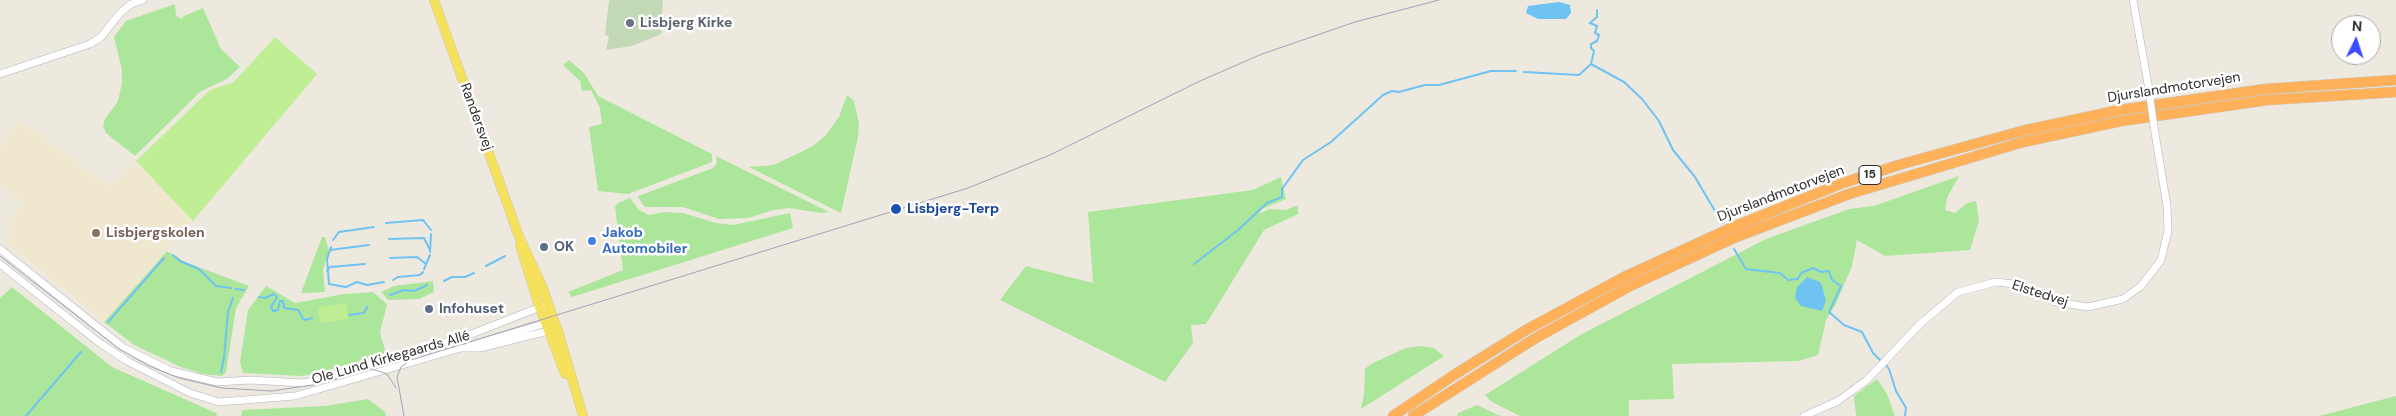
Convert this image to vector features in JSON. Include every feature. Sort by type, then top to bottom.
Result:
[{"type":"highway","name":"Djurslandmotorvejen","points":[[1394,416],[1454,375],[1526,330],[1624,277],[1733,227],[1844,184],[1902,164],[2022,131],[2120,110],[2266,89],[2396,80]]},
{"type":"highway","name":"Djurslandmotorvejen","points":[[1412,416],[1534,339],[1630,286],[1736,237],[1849,194],[2023,142],[2121,121],[2267,100],[2396,92]]},
{"type":"main road","name":"Randersvej","points":[[434,0],[518,234],[521,254],[544,306],[549,325],[583,416]]},
{"type":"street","points":[[0,74],[90,44],[101,37],[120,13],[131,4],[143,0]]},
{"type":"street","name":"Elstedvej","points":[[1804,416],[1838,401],[1867,380],[1919,325],[1958,292],[1996,282],[2014,284],[2056,302],[2088,307],[2123,299],[2141,286],[2161,260],[2168,231],[2167,206],[2156,133],[2133,0]]},
{"type":"street","name":"Ole Lund Kirkegaards Allé","points":[[0,249],[124,348],[171,372],[217,382],[251,380],[302,384],[320,380],[469,335],[544,306]]},
{"type":"street","name":"Ole Lund Kirkegaards Allé","points":[[0,264],[108,349],[137,367],[190,393],[210,400],[228,402],[295,396],[461,348],[549,325]]},
{"type":"shaded area","name":"Lisbjergskolen","points":[[21,121],[109,187],[136,161],[193,221],[104,322],[8,244],[10,220],[24,203],[0,185],[0,147]]},
{"type":"green space","points":[[609,0],[663,0],[661,34],[632,46],[606,50],[609,36],[605,35]]},
{"type":"green space","points":[[175,4],[176,16],[182,19],[184,16],[203,8],[221,49],[240,67],[227,79],[201,91],[135,156],[106,133],[103,126],[105,119],[118,101],[122,83],[122,70],[114,37],[126,21]]},
{"type":"green space","points":[[275,37],[317,74],[193,221],[136,161],[210,90],[234,82]]},
{"type":"green space","points":[[569,60],[584,73],[598,96],[712,154],[712,162],[628,194],[598,191],[589,127],[602,124],[600,108],[591,90],[582,91],[580,81],[563,65]]},
{"type":"green space","points":[[847,95],[854,101],[859,123],[858,137],[841,213],[749,167],[774,165],[813,146],[826,135],[839,117]]},
{"type":"green space","points":[[716,156],[829,212],[821,213],[789,208],[773,210],[749,218],[719,219],[683,207],[645,207],[640,200],[638,196],[713,168],[717,163]]},
{"type":"green space","points":[[1959,176],[1947,198],[1945,210],[1955,213],[1967,203],[1976,201],[1979,221],[1970,250],[1885,256],[1857,240],[1852,266],[1836,304],[1826,320],[1818,355],[1798,361],[1672,364],[1674,399],[1629,400],[1629,416],[1520,416],[1492,402],[1485,395],[1582,334],[1766,239],[1849,209],[1874,206]]},
{"type":"green space","points":[[1281,177],[1286,199],[1262,209],[1259,214],[1269,209],[1286,210],[1298,206],[1298,214],[1264,230],[1206,324],[1191,325],[1193,343],[1165,382],[1000,300],[1026,266],[1093,283],[1088,212],[1253,190]]},
{"type":"green space","points":[[630,198],[639,210],[649,215],[664,212],[683,213],[716,223],[733,225],[790,213],[793,228],[572,297],[568,292],[623,270],[615,207],[618,203]]},
{"type":"green space","points":[[322,237],[325,237],[329,251],[323,270],[325,292],[301,293]]},
{"type":"green space","points":[[167,251],[185,262],[249,286],[236,308],[226,372],[222,376],[203,374],[181,367],[134,345],[104,322]]},
{"type":"green space","points":[[433,281],[434,292],[419,299],[388,300],[381,292],[394,286]]},
{"type":"green space","points":[[266,286],[295,303],[344,294],[373,292],[387,304],[380,333],[386,353],[316,374],[300,376],[243,373],[240,362],[248,310]]},
{"type":"green space","points":[[12,287],[112,367],[216,413],[217,416],[0,416],[0,298]]},
{"type":"green space","points":[[346,303],[349,319],[320,323],[318,307]]},
{"type":"green space","points":[[1420,346],[1434,348],[1444,356],[1361,409],[1365,369],[1371,364],[1406,348]]},
{"type":"green space","points":[[1877,379],[1887,394],[1895,416],[1856,416],[1854,396]]},
{"type":"green space","points":[[2396,396],[2396,416],[2319,416]]},
{"type":"green space","points":[[368,399],[385,412],[386,416],[241,416],[242,410],[325,406]]},
{"type":"green space","points":[[1477,405],[1502,416],[1457,416],[1458,413]]},
{"type":"water","points":[[1559,2],[1570,5],[1571,13],[1566,19],[1538,19],[1526,13],[1528,6]]},
{"type":"water","points":[[1807,277],[1820,282],[1822,286],[1826,301],[1822,311],[1801,306],[1795,298],[1797,287]]},
{"type":"waterway","points":[[1597,10],[1597,17],[1590,23],[1597,26],[1595,33],[1599,35],[1597,41],[1591,44],[1591,48],[1594,51],[1591,64],[1624,82],[1642,99],[1659,121],[1673,150],[1695,177],[1722,223]]},
{"type":"waterway","points":[[1524,72],[1579,75],[1591,64]]},
{"type":"waterway","points":[[1194,264],[1238,230],[1267,203],[1282,197],[1282,189],[1303,160],[1331,142],[1383,95],[1392,91],[1399,92],[1425,85],[1439,85],[1491,71],[1516,71]]},
{"type":"waterway","points":[[386,223],[423,220],[431,230]]},
{"type":"waterway","points":[[333,240],[339,232],[374,227]]},
{"type":"waterway","points":[[430,252],[431,234]]},
{"type":"waterway","points":[[389,239],[424,238],[430,250]]},
{"type":"waterway","points":[[330,250],[369,245]]},
{"type":"waterway","points":[[331,247],[327,259],[329,284],[346,287],[357,282],[367,285],[384,282]]},
{"type":"waterway","points":[[1734,249],[1746,269],[1780,273],[1788,280],[1798,279],[1801,273],[1813,268],[1821,272],[1829,271],[1832,280],[1841,286],[1829,312],[1844,325],[1862,332],[1873,353],[1880,360]]},
{"type":"waterway","points":[[173,255],[180,261],[199,269],[216,286],[231,288]]},
{"type":"waterway","points":[[424,269],[430,255]]},
{"type":"waterway","points":[[486,266],[505,256]]},
{"type":"waterway","points":[[390,258],[417,257],[426,264]]},
{"type":"waterway","points":[[108,322],[164,258]]},
{"type":"waterway","points":[[327,271],[330,267],[365,264]]},
{"type":"waterway","points":[[393,280],[398,277],[420,275],[423,272]]},
{"type":"waterway","points":[[444,281],[452,277],[465,277],[474,273]]},
{"type":"waterway","points":[[390,295],[404,290],[414,291],[427,285]]},
{"type":"waterway","points":[[236,289],[244,290]]},
{"type":"waterway","points":[[259,297],[265,298],[274,294],[277,297],[271,307],[273,311],[278,310],[280,301],[283,301],[284,308],[298,310],[304,320],[312,318]]},
{"type":"waterway","points":[[221,372],[228,312],[233,298]]},
{"type":"waterway","points":[[349,315],[364,313],[367,307]]},
{"type":"waterway","points":[[26,416],[81,352]]},
{"type":"waterway","points":[[1886,365],[1896,391],[1906,408],[1905,416]]},
{"type":"tram line","points":[[404,416],[397,377],[401,367],[411,360],[968,188],[1050,155],[1200,81],[1262,54],[1355,22],[1439,0]]},
{"type":"tram line","points":[[0,256],[118,348],[149,366],[179,378],[222,388],[272,391],[312,385],[372,369],[387,374],[396,388]]},
{"type":"place","name":"Lisbjerg Kirke","points":[[630,23]]},
{"type":"place","name":"Lisbjerg-Terp","points":[[896,209]]},
{"type":"place","name":"Lisbjergskolen","points":[[96,233]]},
{"type":"place","name":"Jakob Automobiler","points":[[592,241]]},
{"type":"place","name":"OK","points":[[544,247]]},
{"type":"place","name":"Infohuset","points":[[429,309]]}]
